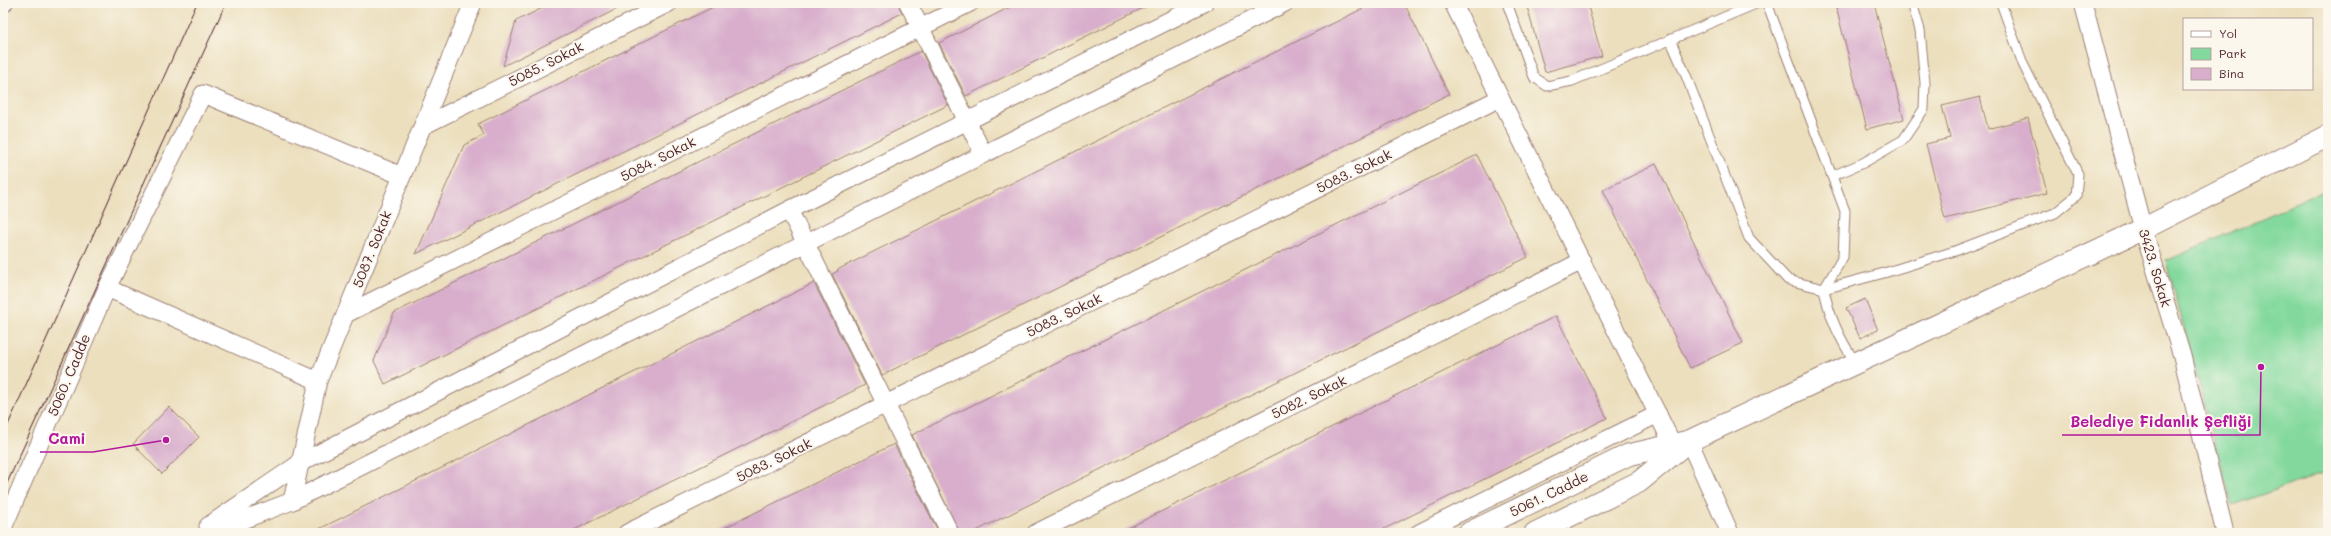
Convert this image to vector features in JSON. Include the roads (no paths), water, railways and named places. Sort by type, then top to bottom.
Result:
[{"type":"street","name":"5087. Sokak","points":[[292,501],[318,381],[473,3]]},
{"type":"street","name":"5085. Sokak","points":[[423,126],[669,3]]},
{"type":"street","points":[[908,3],[983,154]]},
{"type":"street","name":"5084. Sokak","points":[[346,314],[970,3]]},
{"type":"street","points":[[198,533],[300,463],[789,210],[1204,3]]},
{"type":"street","points":[[209,533],[292,501],[805,242],[1285,3]]},
{"type":"street","points":[[1453,3],[1658,414],[1681,443],[1730,533]]},
{"type":"street","name":"3423. Sokak","points":[[2083,3],[2143,229],[2182,356],[2225,533]]},
{"type":"street","name":"5060. Cadde","points":[[3,528],[107,288],[203,94],[402,176]]},
{"type":"street","name":"5083. Sokak","points":[[627,533],[1500,98]]},
{"type":"street","points":[[1681,443],[2143,229],[2328,136]]},
{"type":"street","points":[[789,210],[950,533]]},
{"type":"street","name":"5082. Sokak","points":[[1036,533],[1582,261]]},
{"type":"street","points":[[107,288],[318,381]]},
{"type":"street","points":[[1419,533],[1658,414]]},
{"type":"street","name":"5061. Cadde","points":[[1469,533],[1628,455],[1681,443]]},
{"type":"street","name":"5061. Cadde","points":[[1535,533],[1639,482],[1681,443]]},
{"type":"lane","points":[[1507,3],[1534,77],[1547,86],[1572,81],[1758,3]]},
{"type":"lane","points":[[1767,3],[1845,211],[1843,257],[1824,289],[1828,311],[1844,345],[1856,363]]},
{"type":"lane","points":[[1832,176],[1863,163],[1904,140],[1924,109],[1925,83],[1920,30],[1912,3]]},
{"type":"lane","points":[[1670,40],[1685,73],[1749,238],[1788,280],[1824,289],[1955,251],[2055,213],[2076,196],[2078,174],[2023,64],[2001,3]]},
{"type":"tram line","points":[[3,436],[197,3]]},
{"type":"tram line","points":[[3,492],[226,3]]},
{"type":"place","name":"Belediye Fidanlık Şefliği","points":[[2261,367]]},
{"type":"place","name":"Cami","points":[[166,440]]}]
